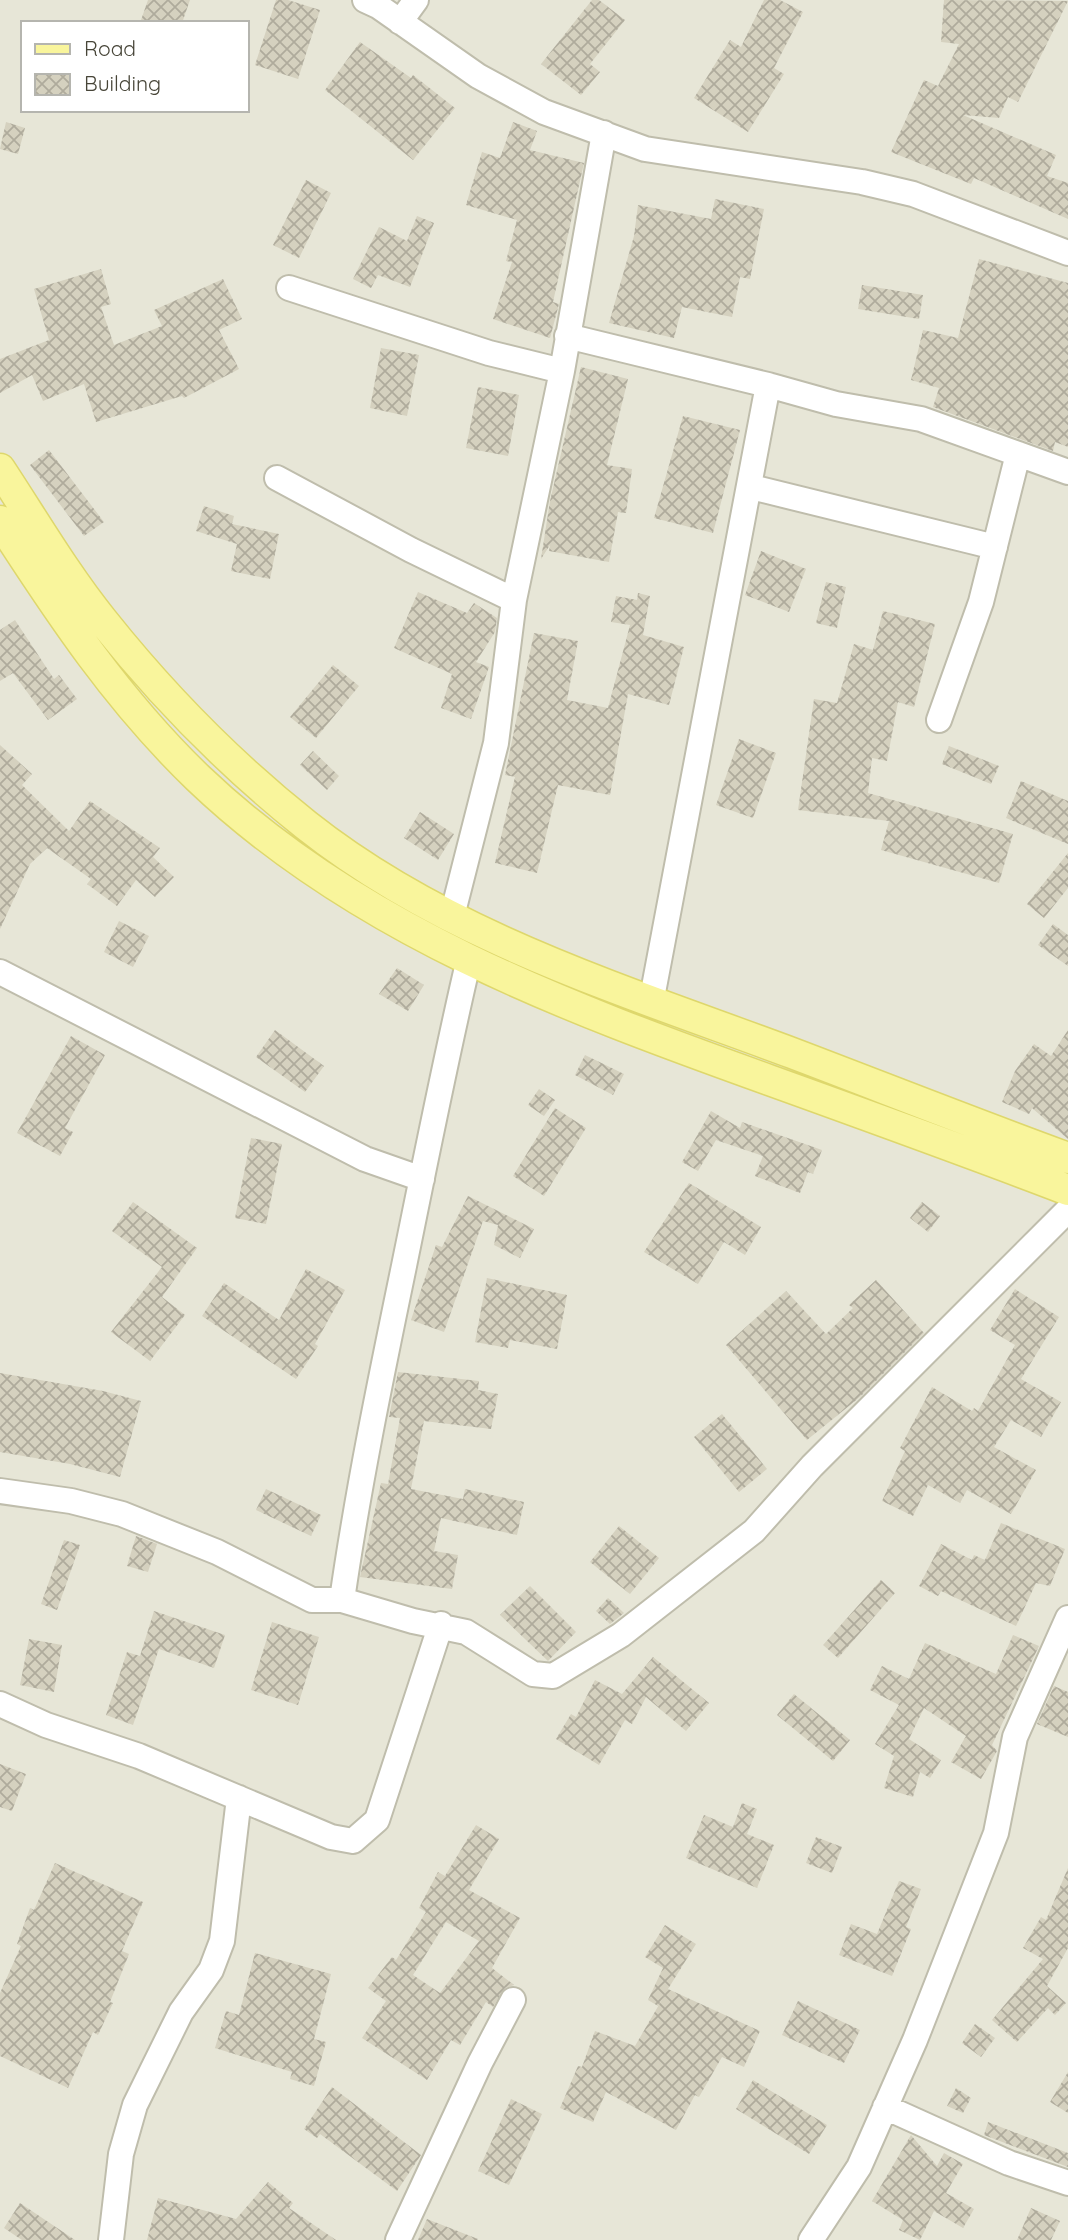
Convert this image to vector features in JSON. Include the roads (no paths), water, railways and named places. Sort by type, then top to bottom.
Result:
[{"type":"main road","points":[[0,469],[103,621],[206,735],[309,828],[362,864],[452,916],[582,976],[1068,1158]]},
{"type":"main road","points":[[0,521],[109,682],[200,779],[262,833],[335,887],[398,925],[571,1005],[683,1049],[1068,1190]]},
{"type":"street","points":[[365,0],[378,6],[489,82],[544,112],[645,149],[862,182],[913,194],[1068,253]]},
{"type":"street","points":[[400,22],[416,0]]},
{"type":"street","points":[[452,916],[496,743],[514,600],[562,371],[604,133]]},
{"type":"street","points":[[289,288],[489,353],[562,371]]},
{"type":"street","points":[[567,336],[836,404],[921,419],[1068,472]]},
{"type":"street","points":[[651,1003],[705,730],[727,589],[751,486],[768,385]]},
{"type":"street","points":[[939,720],[981,602],[1018,454]]},
{"type":"street","points":[[277,478],[411,550],[514,600]]},
{"type":"street","points":[[751,486],[995,547]]},
{"type":"street","points":[[342,1600],[356,1504],[469,959]]},
{"type":"street","points":[[0,972],[365,1159],[422,1178]]},
{"type":"street","points":[[0,1491],[71,1501],[122,1514],[217,1552],[312,1600],[342,1600],[413,1621],[441,1624],[466,1632],[533,1674],[543,1677],[568,1668],[621,1635],[754,1531],[812,1466],[988,1287],[1068,1210]]},
{"type":"street","points":[[811,2240],[859,2166],[885,2107],[996,1833],[1015,1737],[1068,1618]]},
{"type":"street","points":[[0,1704],[46,1725],[139,1756],[331,1836],[353,1841],[377,1820],[441,1624]]},
{"type":"street","points":[[111,2240],[121,2154],[135,2105],[181,2012],[211,1970],[222,1941],[239,1798]]},
{"type":"street","points":[[398,2240],[480,2063],[513,2000]]},
{"type":"street","points":[[885,2107],[1009,2163],[1068,2183]]}]
